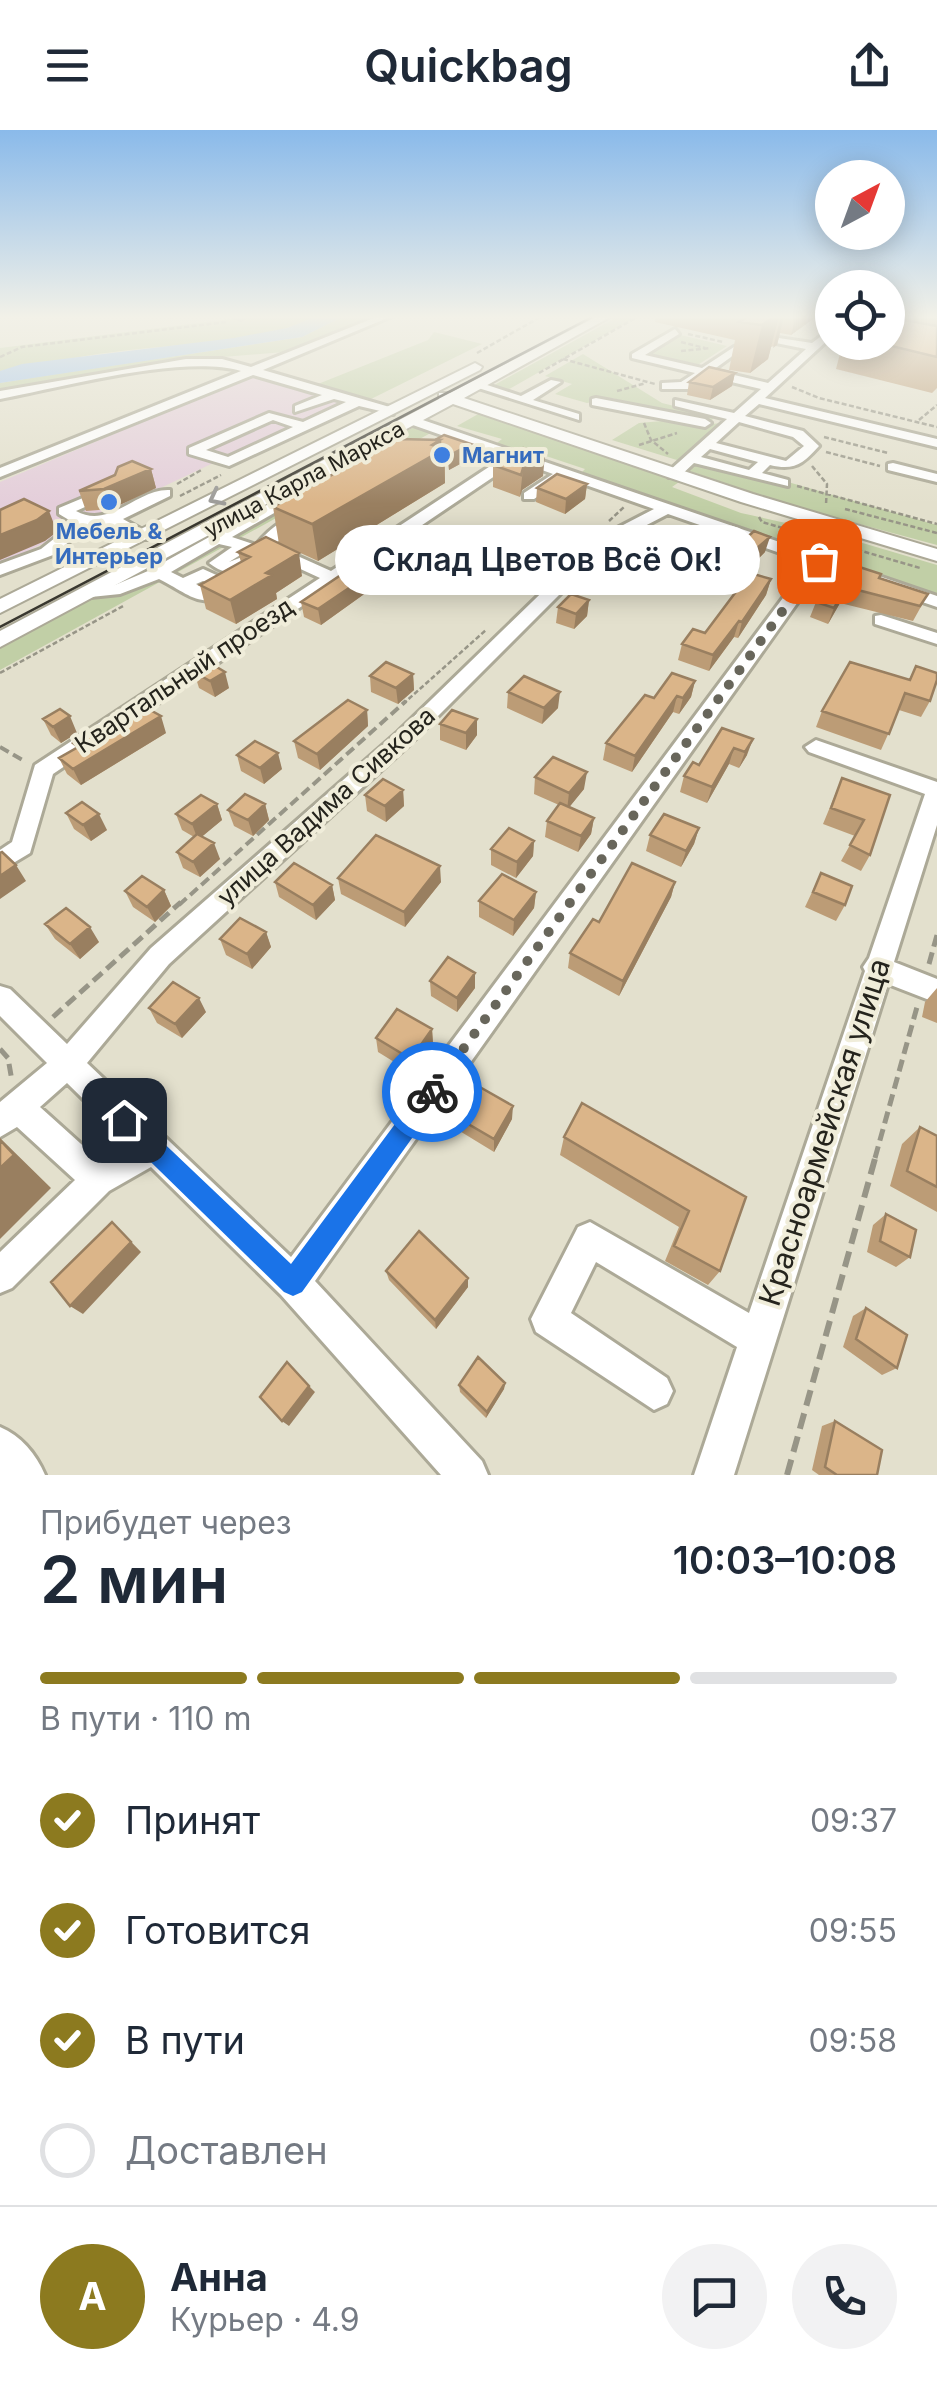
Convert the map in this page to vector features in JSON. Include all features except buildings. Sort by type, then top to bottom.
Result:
[{"type":"main road","name":"улица Карла Маркса","points":[[0,607],[452,379]]},
{"type":"main road","name":"улица Карла Маркса","points":[[0,640],[491,379]]},
{"type":"main road","points":[[428,391],[673,465],[937,555]]},
{"type":"street","points":[[0,395],[91,379]]},
{"type":"street","points":[[0,473],[229,379]]},
{"type":"street","points":[[279,379],[389,411]]},
{"type":"street","points":[[666,386],[684,386],[694,379]]},
{"type":"street","points":[[733,379],[770,387]]},
{"type":"street","points":[[673,465],[693,459],[710,445],[727,419],[759,400],[781,379]]},
{"type":"street","points":[[522,400],[555,382]]},
{"type":"street","points":[[478,386],[575,417]]},
{"type":"street","points":[[299,409],[333,395]]},
{"type":"street","points":[[759,400],[937,443]]},
{"type":"street","points":[[234,464],[357,402]]},
{"type":"street","points":[[553,410],[566,402]]},
{"type":"street","points":[[596,402],[649,415],[727,419]]},
{"type":"street","points":[[679,403],[727,419],[798,434],[809,440],[814,449],[793,464],[765,462],[710,445]]},
{"type":"street","points":[[203,470],[176,460],[273,416],[304,427]]},
{"type":"street","points":[[414,421],[937,602]]},
{"type":"street","points":[[194,451],[263,475]]},
{"type":"street","name":"Квартальный проезд","points":[[43,770],[514,456]]},
{"type":"street","points":[[693,459],[789,482]]},
{"type":"street","points":[[752,475],[765,462]]},
{"type":"street","points":[[890,463],[937,478]]},
{"type":"street","points":[[87,594],[124,588],[326,477],[331,465]]},
{"type":"street","points":[[455,470],[486,475]]},
{"type":"street","points":[[529,496],[564,473]]},
{"type":"street","points":[[84,522],[64,511],[115,488]]},
{"type":"street","points":[[0,570],[47,552],[84,522],[111,519],[171,495]]},
{"type":"street","name":"улица Вадима Сивкова","points":[[8,1114],[66,1065],[160,956],[406,736],[604,541],[666,508]]},
{"type":"street","points":[[309,514],[276,533],[263,546],[331,577]]},
{"type":"street","points":[[111,519],[142,536]]},
{"type":"street","points":[[216,539],[244,546]]},
{"type":"street","points":[[293,1283],[819,561]]},
{"type":"street","points":[[156,570],[183,584]]},
{"type":"street","points":[[880,620],[937,639]]},
{"type":"street","points":[[816,748],[937,790]]},
{"type":"street","points":[[0,862],[22,847],[43,770]]},
{"type":"street","name":"Красноармейская улица","points":[[714,1475],[876,967],[937,790]]},
{"type":"street","points":[[876,967],[930,988]]},
{"type":"street","points":[[0,998],[293,1283],[468,1475]]},
{"type":"street","points":[[8,1114],[98,1180]]},
{"type":"street","points":[[0,1276],[98,1180],[152,1148]]},
{"type":"street","points":[[654,1390],[549,1319],[590,1239],[758,1339]]},
{"type":"street","points":[[0,1447],[25,1475]]},
{"type":"path","points":[[638,379],[666,386]]},
{"type":"path","points":[[787,379],[811,396]]},
{"type":"path","points":[[770,387],[937,426]]},
{"type":"path","points":[[901,434],[937,405]]},
{"type":"path","points":[[649,415],[644,421],[645,430],[673,465]]},
{"type":"path","points":[[630,446],[727,419]]},
{"type":"path","points":[[814,449],[890,463]]},
{"type":"path","points":[[814,449],[890,463]]},
{"type":"path","points":[[814,449],[827,484],[826,504]]},
{"type":"path","points":[[171,495],[234,464]]},
{"type":"path","points":[[171,495],[203,470]]},
{"type":"path","points":[[789,482],[937,526]]},
{"type":"path","points":[[601,528],[634,497]]},
{"type":"path","points":[[756,513],[762,522],[921,568]]},
{"type":"path","points":[[927,531],[937,526]]},
{"type":"path","points":[[35,1034],[499,619]]},
{"type":"path","points":[[0,746],[43,770]]},
{"type":"path","points":[[787,1475],[930,988],[937,935]]},
{"type":"path","points":[[0,1049],[8,1058],[8,1114]]},
{"type":"shaded area","points":[[245,379],[266,379],[342,402],[0,564],[0,482]]},
{"type":"green space","points":[[28,379],[66,379],[0,389],[0,383]]},
{"type":"green space","points":[[331,379],[412,379],[371,399],[318,384]]},
{"type":"green space","points":[[506,379],[527,379],[504,392],[489,388]]},
{"type":"green space","points":[[554,379],[623,379],[662,403],[715,416],[711,421],[700,421],[612,398],[587,403],[555,394],[572,384]]},
{"type":"green space","points":[[480,413],[679,482],[672,487],[741,513],[822,531],[937,565],[937,595],[579,475],[585,469],[531,451],[512,452],[493,446],[502,439],[457,426]]},
{"type":"green space","points":[[674,420],[694,426],[721,423],[680,461],[612,440],[639,423]]},
{"type":"green space","points":[[418,425],[436,430],[0,670],[0,647]]},
{"type":"green space","points":[[701,457],[937,525],[937,545],[796,507],[686,470]]},
{"type":"tram line","points":[[0,627],[474,379]]},
{"type":"way so far","points":[[432,1092],[819,561]]},
{"type":"place","name":"Магнит","points":[[442,455]]},
{"type":"place","name":"Мебель & Интерьер","points":[[109,502]]},
{"type":"place","name":"Склад Цветов Всё Ок!","points":[[819,561]]},
{"type":"route","points":[[124,1120],[293,1283],[432,1092]]}]
